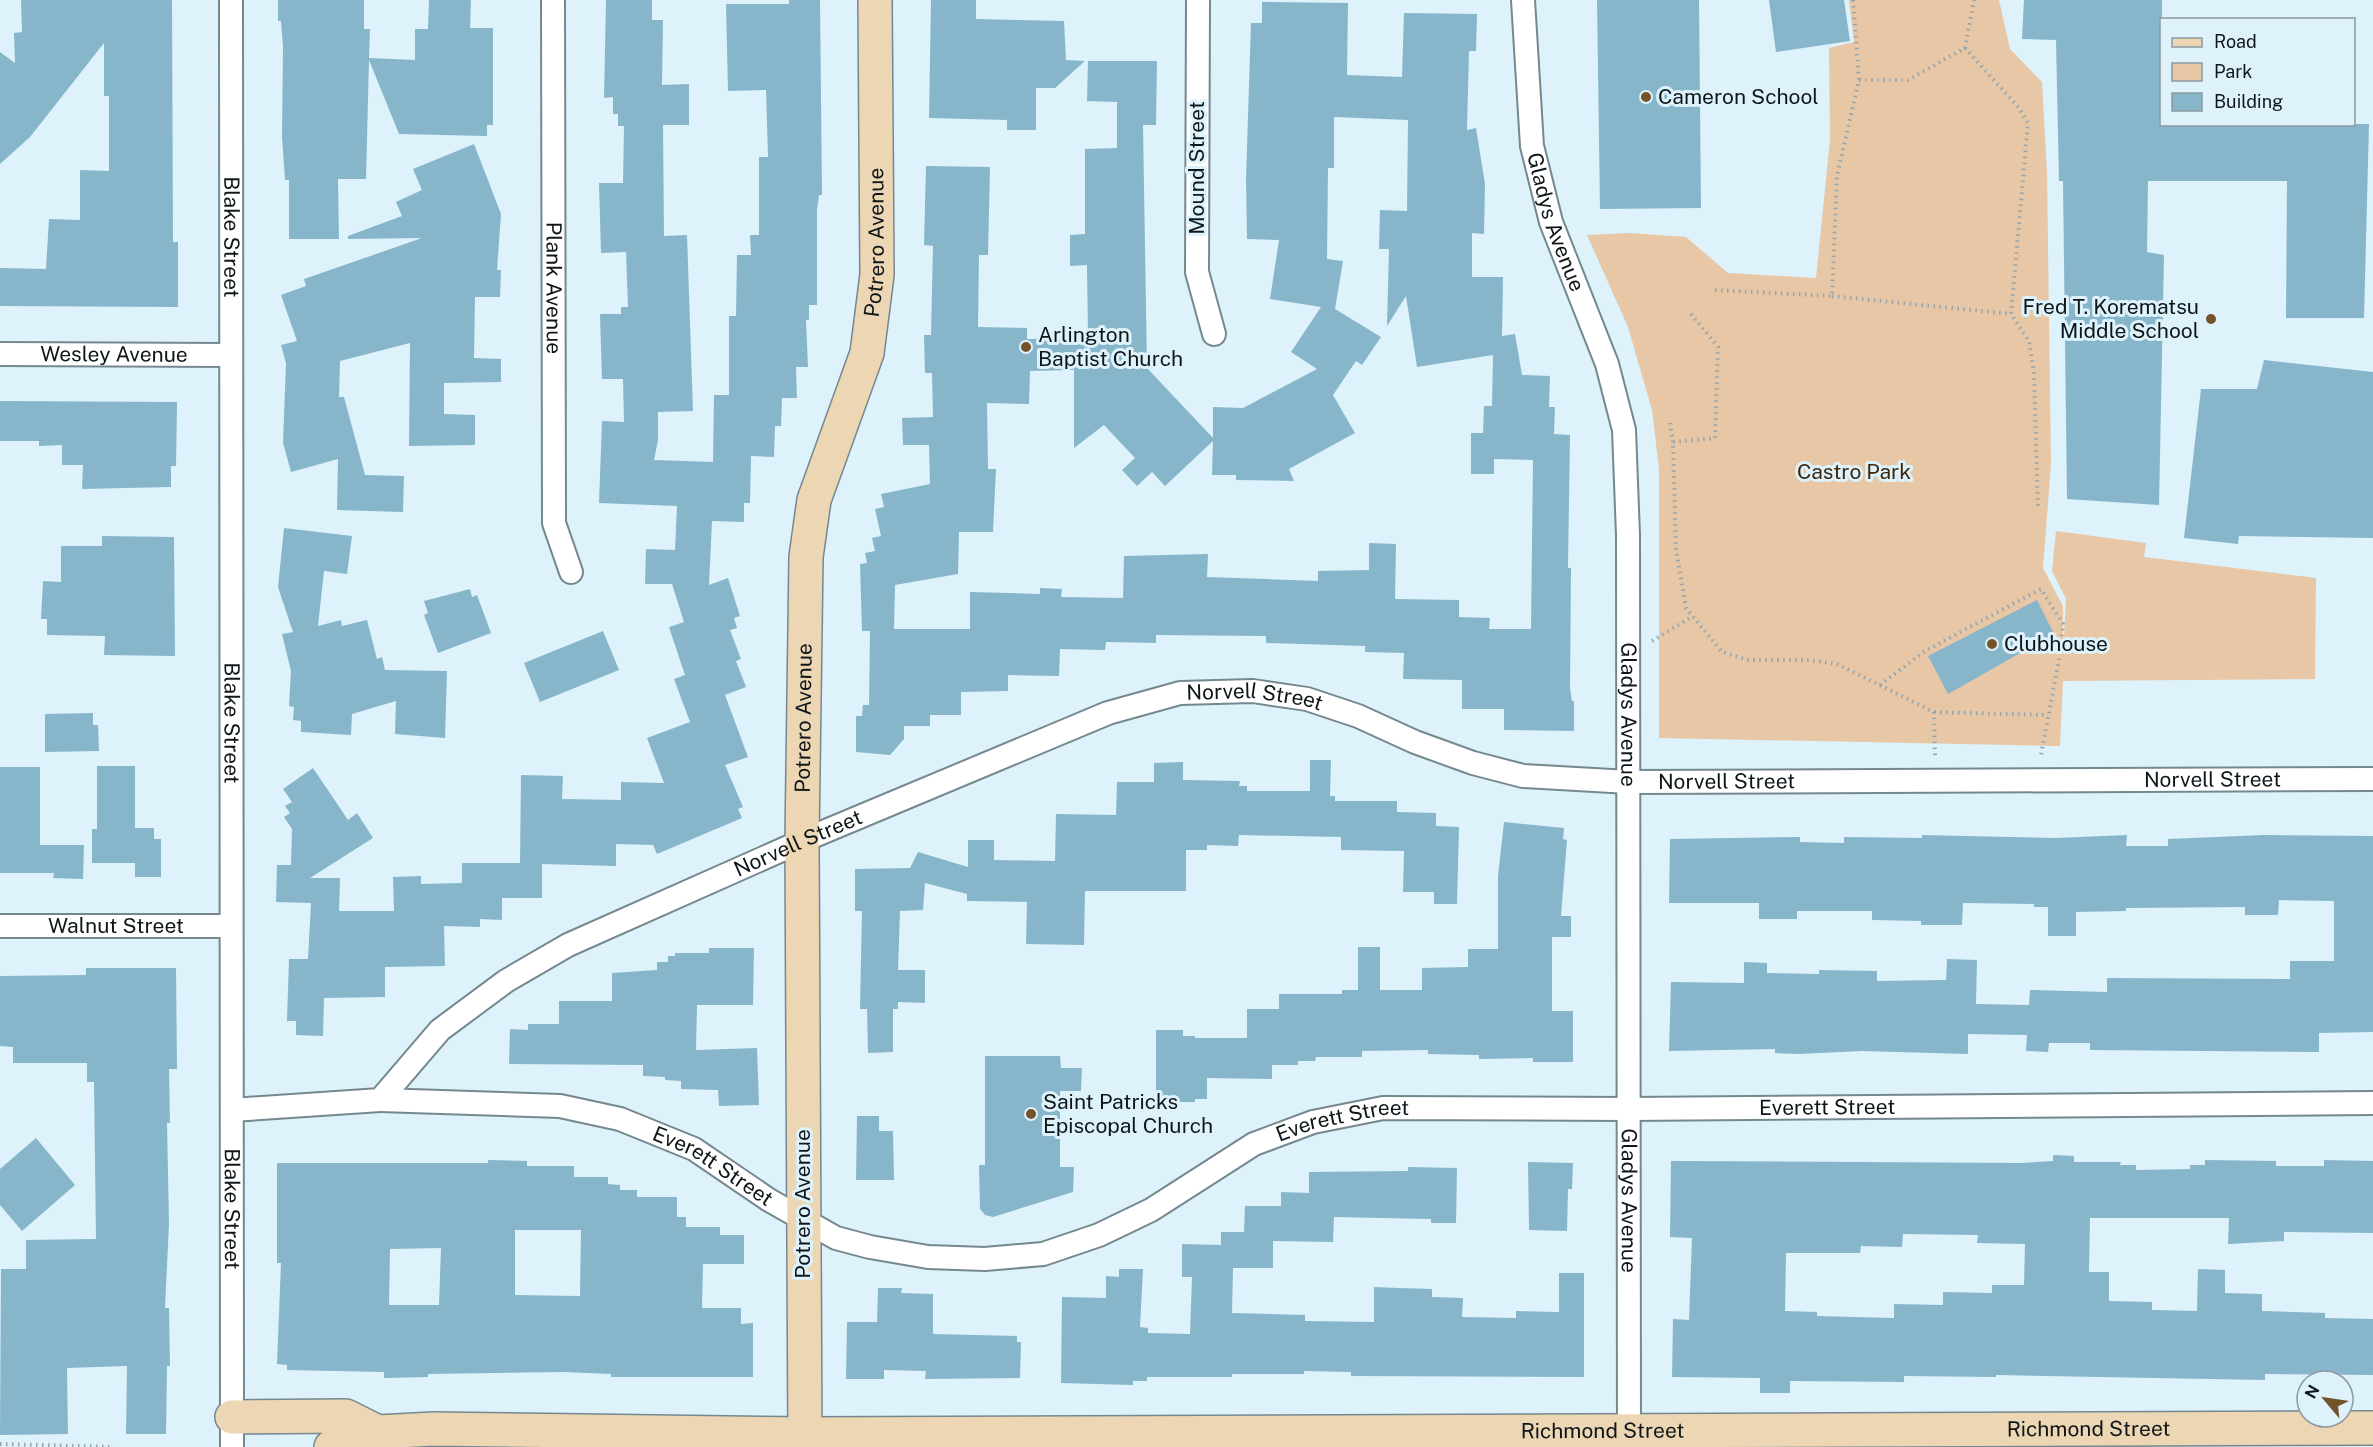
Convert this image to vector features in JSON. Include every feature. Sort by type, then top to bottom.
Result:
[{"type":"street","name":"Blake Street","points":[[231,0],[229,355],[232,1432]]},
{"type":"street","name":"Plank Avenue","points":[[552,0],[554,523],[571,572]]},
{"type":"street","name":"Potrero Avenue","points":[[805,1440],[802,841],[806,557],[814,500],[867,353],[877,275],[875,0]]},
{"type":"street","name":"Mound Street","points":[[1198,0],[1197,272],[1215,334]]},
{"type":"street","name":"Gladys Avenue","points":[[1523,0],[1532,146],[1551,222],[1607,364],[1624,430],[1628,535],[1629,1438]]},
{"type":"street","name":"Wesley Avenue","points":[[0,354],[229,355]]},
{"type":"street","name":"Norvell Street","points":[[380,1100],[440,1030],[506,981],[568,945],[802,841],[1108,713],[1180,693],[1252,691],[1307,699],[1358,716],[1415,742],[1473,764],[1523,776],[1629,782],[2373,779]]},
{"type":"street","name":"Walnut Street","points":[[0,926],[231,927]]},
{"type":"street","name":"Everett Street","points":[[380,1100],[560,1106],[620,1119],[694,1149],[769,1200],[836,1238],[870,1247],[928,1257],[985,1259],[1042,1254],[1099,1235],[1151,1210],[1254,1144],[1312,1122],[1383,1108],[1629,1109],[2373,1103]]},
{"type":"street","points":[[232,1110],[380,1100]]},
{"type":"street","points":[[232,1432],[346,1416],[378,1432]]},
{"type":"street","name":"Richmond Street","points":[[331,1447],[378,1432],[433,1429],[805,1440],[1629,1438],[2373,1428]]},
{"type":"path","points":[[1832,296],[1837,176],[1859,80],[1854,0]]},
{"type":"path","points":[[1965,48],[1974,0]]},
{"type":"path","points":[[1859,80],[1908,80],[1965,48]]},
{"type":"path","points":[[1965,48],[2019,108],[2028,123],[2011,314],[2029,340],[2034,374],[2037,509]]},
{"type":"path","points":[[1715,290],[1832,296],[2011,314]]},
{"type":"path","points":[[1674,442],[1715,438],[1718,348],[1691,314]]},
{"type":"path","points":[[1670,423],[1674,442],[1676,549],[1686,608],[1722,652],[1748,660],[1810,660],[1837,664],[1934,712],[2047,715]]},
{"type":"path","points":[[1880,685],[1925,651],[2041,589],[2063,624],[2059,659],[2042,744]]},
{"type":"path","points":[[1658,638],[1693,616]]},
{"type":"path","points":[[1934,712],[1937,742]]},
{"type":"path","points":[[0,1444],[114,1447]]},
{"type":"green space","name":"Castro Park","points":[[1849,0],[1999,0],[2010,49],[2042,82],[2047,173],[2051,464],[2043,568],[2063,606],[2063,653],[2066,599],[2052,571],[2056,531],[2146,543],[2144,557],[2316,578],[2315,679],[2063,681],[2060,746],[1659,738],[1659,469],[1652,410],[1628,327],[1587,235],[1630,233],[1686,237],[1728,273],[1816,278],[1830,140],[1829,48],[1854,42]]},
{"type":"building","points":[[21,0],[172,0],[173,242],[178,242],[178,307],[0,306],[0,268],[46,269],[49,219],[80,220],[80,170],[109,171],[109,96],[104,96],[104,43],[30,137],[0,164],[0,52],[15,63],[14,33],[22,32]]},
{"type":"building","points":[[278,0],[364,0],[364,29],[370,29],[369,58],[415,60],[415,29],[428,29],[429,0],[471,0],[470,28],[493,28],[493,125],[487,125],[487,136],[399,134],[369,60],[366,179],[338,179],[339,239],[289,239],[289,180],[285,180],[282,137],[283,47],[281,21],[278,21]]},
{"type":"building","points":[[606,0],[652,0],[652,20],[663,20],[662,85],[689,84],[689,125],[663,125],[664,236],[687,235],[693,411],[658,412],[658,440],[654,460],[713,462],[714,395],[729,395],[729,316],[736,316],[737,255],[751,255],[750,235],[759,235],[759,157],[768,157],[766,90],[728,91],[726,4],[789,4],[789,0],[820,0],[822,195],[819,195],[817,210],[817,305],[809,305],[809,320],[806,320],[808,367],[796,367],[797,398],[782,398],[781,426],[775,426],[774,457],[751,456],[750,503],[744,503],[744,522],[712,521],[709,585],[728,578],[740,616],[734,618],[737,628],[730,630],[741,659],[736,661],[746,687],[725,695],[748,757],[725,765],[743,807],[738,809],[742,818],[657,854],[653,845],[616,844],[616,866],[542,864],[542,898],[502,898],[502,920],[480,919],[480,927],[444,926],[445,966],[385,967],[385,997],[324,998],[323,1036],[296,1035],[296,1021],[287,1021],[289,959],[308,959],[311,903],[276,902],[277,865],[291,865],[292,829],[284,817],[290,813],[285,806],[292,802],[283,789],[313,768],[348,820],[357,813],[373,838],[310,878],[340,878],[339,911],[394,911],[393,877],[421,876],[421,884],[462,883],[462,863],[520,863],[521,775],[563,776],[562,799],[621,800],[621,782],[664,783],[647,738],[690,722],[674,679],[685,675],[669,627],[684,622],[672,584],[645,584],[646,549],[675,550],[677,506],[599,503],[602,421],[624,422],[623,379],[602,379],[600,314],[621,314],[621,307],[628,307],[626,252],[601,253],[599,183],[623,183],[624,126],[618,126],[618,114],[613,114],[613,97],[604,98]]},
{"type":"building","points":[[931,0],[976,0],[976,19],[1064,21],[1066,60],[1085,61],[1055,88],[1036,88],[1036,130],[1007,130],[1007,120],[929,118]]},
{"type":"building","points":[[1597,0],[1699,0],[1701,208],[1600,209]]},
{"type":"building","points":[[1769,0],[1844,0],[1850,41],[1776,52]]},
{"type":"building","points":[[2024,0],[2162,0],[2160,126],[2355,126],[2355,124],[2369,124],[2364,318],[2286,318],[2287,181],[2148,181],[2147,252],[2164,255],[2159,505],[2067,499],[2063,181],[2059,181],[2056,40],[2022,39]]},
{"type":"building","points":[[1262,2],[1348,3],[1347,75],[1402,77],[1404,13],[1477,14],[1476,51],[1469,51],[1467,130],[1476,128],[1485,184],[1484,234],[1472,233],[1472,277],[1503,277],[1502,336],[1515,334],[1522,375],[1550,376],[1549,407],[1555,407],[1554,434],[1570,435],[1568,568],[1571,568],[1570,688],[1572,701],[1574,701],[1574,731],[1504,730],[1504,709],[1462,709],[1462,680],[1403,679],[1404,653],[1365,652],[1365,646],[1266,643],[1266,636],[1156,635],[1156,643],[1106,642],[1105,650],[1060,649],[1059,676],[1008,675],[1008,691],[961,692],[961,715],[930,715],[930,726],[904,726],[904,739],[890,755],[856,752],[856,716],[862,716],[863,705],[869,705],[870,631],[862,631],[860,564],[867,563],[865,553],[875,551],[872,538],[881,536],[875,509],[884,507],[881,494],[930,484],[929,445],[903,445],[902,418],[933,417],[932,373],[925,373],[924,335],[931,335],[933,246],[924,245],[926,166],[990,167],[988,255],[979,255],[978,327],[1027,328],[1027,339],[1088,338],[1087,265],[1070,266],[1070,235],[1085,234],[1085,149],[1117,148],[1117,102],[1087,101],[1088,61],[1157,61],[1156,125],[1143,125],[1147,368],[1213,438],[1213,407],[1243,408],[1317,369],[1291,352],[1321,307],[1270,299],[1279,240],[1247,239],[1246,179],[1251,23],[1262,23]],"holes":[[[1334,117],[1408,120],[1407,211],[1380,210],[1379,249],[1389,249],[1387,326],[1406,296],[1417,367],[1493,355],[1492,406],[1484,406],[1483,433],[1471,433],[1471,474],[1494,474],[1494,459],[1533,460],[1531,629],[1489,629],[1490,618],[1459,617],[1459,600],[1395,599],[1396,544],[1369,543],[1369,570],[1318,571],[1318,581],[1207,577],[1208,554],[1124,556],[1123,598],[1061,597],[1062,589],[1040,588],[1040,594],[970,592],[970,629],[894,629],[895,585],[958,574],[959,532],[993,532],[996,469],[988,469],[987,403],[1029,404],[1030,371],[1074,370],[1074,448],[1104,425],[1135,458],[1122,470],[1137,486],[1152,472],[1165,486],[1213,441],[1212,475],[1236,475],[1236,480],[1294,481],[1289,469],[1355,433],[1333,395],[1356,361],[1362,365],[1381,337],[1335,309],[1343,261],[1327,259],[1328,168],[1334,168]]]},
{"type":"building","points":[[474,144],[501,214],[497,270],[501,270],[500,297],[475,297],[474,358],[501,359],[501,382],[444,383],[444,414],[475,415],[475,445],[409,446],[410,343],[340,361],[339,397],[344,397],[365,475],[404,476],[403,512],[337,510],[338,459],[291,472],[283,443],[286,363],[281,345],[297,341],[281,295],[306,286],[304,279],[422,238],[348,239],[348,236],[402,216],[396,202],[422,190],[413,169]]},
{"type":"building","points":[[2264,360],[2373,372],[2373,538],[2239,536],[2238,544],[2184,538],[2201,389],[2257,389]]},
{"type":"building","points":[[0,401],[177,402],[176,466],[171,466],[171,487],[82,489],[83,465],[62,465],[62,445],[39,446],[39,441],[0,441]]},
{"type":"building","points":[[284,528],[352,536],[347,574],[324,571],[318,626],[341,620],[342,626],[367,620],[377,659],[382,657],[385,670],[447,671],[445,738],[395,734],[396,701],[352,714],[351,735],[301,732],[301,721],[293,720],[294,707],[289,706],[291,671],[282,634],[293,632],[278,587]]},
{"type":"building","points":[[102,536],[174,537],[175,656],[104,655],[105,636],[47,635],[47,619],[41,619],[43,581],[61,582],[61,546],[102,546]]},
{"type":"building","points":[[470,589],[472,597],[477,595],[491,633],[438,653],[424,615],[428,613],[424,601]]},
{"type":"building","name":"Clubhouse","points":[[2037,600],[2054,634],[1948,694],[1928,656]]},
{"type":"building","points":[[603,631],[619,670],[540,702],[524,663]]},
{"type":"building","points":[[93,713],[93,725],[98,725],[99,751],[45,752],[45,714]]},
{"type":"building","points":[[1310,760],[1331,760],[1330,796],[1335,796],[1335,801],[1397,801],[1397,812],[1436,813],[1436,826],[1459,827],[1457,904],[1434,904],[1434,892],[1403,892],[1404,851],[1341,850],[1341,837],[1239,835],[1238,846],[1207,845],[1207,850],[1186,850],[1186,891],[1085,891],[1084,945],[1026,944],[1027,902],[967,901],[967,894],[925,883],[923,910],[900,911],[898,970],[925,970],[925,1003],[898,1002],[898,1009],[893,1009],[893,1052],[868,1053],[867,1009],[860,1009],[862,911],[855,911],[855,869],[910,868],[918,852],[968,867],[968,840],[994,840],[994,860],[1055,861],[1056,814],[1116,815],[1117,782],[1154,782],[1154,763],[1183,762],[1183,780],[1240,781],[1239,786],[1247,786],[1247,791],[1310,791]]},
{"type":"building","points":[[97,766],[135,766],[135,828],[154,828],[154,839],[161,839],[161,877],[135,877],[135,863],[92,863],[92,829],[97,829]]},
{"type":"building","points":[[0,767],[40,767],[40,845],[84,845],[83,879],[53,878],[54,873],[0,873]]},
{"type":"building","points":[[1504,822],[1564,828],[1563,839],[1567,840],[1561,916],[1571,916],[1571,937],[1552,937],[1552,1011],[1573,1011],[1573,1062],[1533,1062],[1533,1058],[1479,1059],[1479,1055],[1428,1054],[1428,1050],[1362,1051],[1362,1057],[1316,1057],[1315,1061],[1298,1061],[1298,1065],[1272,1065],[1272,1079],[1207,1078],[1207,1099],[1195,1099],[1195,1102],[1156,1102],[1156,1030],[1183,1030],[1183,1036],[1195,1036],[1195,1038],[1247,1038],[1247,1009],[1279,1009],[1279,994],[1342,994],[1342,990],[1358,990],[1358,947],[1380,947],[1380,990],[1422,990],[1422,968],[1468,967],[1468,949],[1498,949],[1498,876]]},
{"type":"building","points":[[1922,835],[2056,838],[2127,835],[2126,846],[2168,846],[2168,839],[2264,835],[2373,836],[2373,1032],[2319,1033],[2319,1052],[2090,1050],[2090,1043],[2049,1043],[2048,1052],[2026,1051],[2027,1035],[1968,1034],[1968,1054],[1862,1051],[1799,1054],[1775,1053],[1775,1049],[1669,1051],[1671,982],[1744,983],[1744,962],[1767,963],[1767,973],[1819,974],[1819,970],[1877,971],[1877,981],[1946,980],[1947,959],[1977,960],[1976,1004],[2029,1005],[2030,990],[2107,992],[2107,978],[2290,979],[2290,961],[2334,961],[2334,901],[2279,900],[2278,915],[2245,915],[2245,907],[2126,908],[2126,911],[2076,912],[2076,936],[2048,936],[2048,907],[2034,907],[2034,904],[1963,903],[1962,925],[1921,925],[1921,921],[1872,920],[1872,911],[1797,911],[1797,919],[1759,919],[1759,903],[1669,903],[1670,839],[1800,837],[1800,842],[1844,843],[1844,837],[1922,838]]},
{"type":"building","points":[[709,948],[754,948],[753,1005],[697,1005],[696,1050],[757,1048],[759,1105],[719,1106],[718,1090],[681,1089],[681,1081],[665,1080],[665,1077],[643,1076],[643,1065],[509,1064],[510,1029],[528,1030],[528,1024],[559,1024],[559,1001],[612,1001],[612,973],[657,970],[657,962],[668,962],[668,956],[675,956],[675,953],[709,953]]},
{"type":"building","points":[[86,968],[176,968],[177,1069],[169,1069],[170,1123],[167,1123],[169,1224],[165,1308],[169,1308],[170,1366],[167,1366],[166,1434],[126,1434],[127,1366],[67,1368],[68,1434],[0,1435],[1,1269],[26,1269],[26,1240],[96,1239],[94,1082],[87,1082],[87,1063],[13,1063],[13,1047],[0,1046],[0,976],[86,975]]},
{"type":"building","points":[[985,1056],[1060,1056],[1061,1068],[1082,1068],[1081,1091],[1060,1091],[1060,1167],[1074,1167],[1073,1192],[993,1217],[985,1215],[980,1209],[979,1165],[985,1165]]},
{"type":"building","points":[[857,1116],[879,1116],[879,1131],[893,1131],[894,1180],[856,1180]]},
{"type":"building","points":[[36,1138],[75,1185],[22,1231],[0,1205],[0,1169]]},
{"type":"building","points":[[2053,1155],[2074,1156],[2074,1162],[2121,1162],[2120,1165],[2136,1165],[2136,1170],[2190,1169],[2190,1165],[2205,1165],[2205,1160],[2276,1161],[2276,1166],[2324,1166],[2324,1160],[2373,1161],[2373,1233],[2284,1232],[2284,1241],[2228,1244],[2229,1218],[2090,1218],[2089,1272],[2109,1272],[2109,1301],[2152,1302],[2152,1310],[2197,1311],[2198,1269],[2225,1270],[2225,1293],[2262,1294],[2262,1311],[2325,1313],[2325,1318],[2373,1319],[2373,1375],[2355,1375],[2355,1369],[2295,1369],[2295,1374],[2265,1374],[2265,1380],[1996,1375],[1996,1377],[1904,1376],[1904,1382],[1790,1381],[1790,1393],[1760,1393],[1760,1378],[1672,1377],[1673,1319],[1689,1320],[1692,1238],[1670,1237],[1671,1161],[2020,1163],[2053,1161]],"holes":[[[1903,1234],[1978,1235],[1977,1243],[2025,1244],[2024,1285],[1992,1285],[1992,1293],[1943,1292],[1943,1305],[1894,1304],[1894,1318],[1817,1316],[1817,1312],[1785,1311],[1786,1253],[1860,1253],[1861,1246],[1902,1247]]]},
{"type":"building","points":[[488,1160],[527,1161],[527,1166],[574,1166],[574,1177],[608,1177],[608,1184],[620,1185],[620,1190],[637,1190],[637,1197],[677,1197],[677,1217],[686,1217],[686,1227],[720,1227],[720,1235],[744,1235],[744,1264],[703,1264],[702,1308],[741,1308],[741,1324],[753,1323],[753,1377],[611,1377],[611,1374],[563,1372],[428,1374],[428,1377],[384,1378],[384,1372],[287,1370],[287,1365],[277,1364],[281,1263],[277,1263],[277,1163],[488,1163]],"holes":[[[515,1230],[581,1230],[580,1296],[515,1295]],[[441,1248],[439,1305],[389,1305],[390,1249]]]},
{"type":"building","points":[[1528,1162],[1573,1163],[1572,1189],[1568,1189],[1567,1231],[1529,1230]]},
{"type":"building","points":[[1408,1167],[1457,1168],[1456,1223],[1431,1223],[1431,1219],[1334,1217],[1333,1242],[1273,1241],[1273,1268],[1233,1268],[1232,1313],[1305,1315],[1305,1321],[1374,1322],[1374,1287],[1432,1289],[1432,1297],[1463,1298],[1462,1317],[1516,1318],[1516,1311],[1559,1312],[1559,1273],[1584,1273],[1584,1377],[1351,1376],[1351,1372],[1304,1371],[1304,1374],[1232,1374],[1232,1377],[1147,1377],[1147,1381],[1133,1381],[1133,1385],[1061,1383],[1062,1297],[1106,1298],[1106,1276],[1119,1277],[1119,1269],[1143,1269],[1140,1327],[1148,1328],[1148,1333],[1190,1334],[1192,1277],[1182,1277],[1182,1244],[1221,1245],[1221,1232],[1244,1232],[1245,1206],[1281,1206],[1281,1192],[1309,1193],[1309,1172],[1408,1171]]},
{"type":"building","points":[[878,1288],[902,1288],[901,1293],[933,1294],[933,1334],[1017,1336],[1017,1342],[1021,1342],[1020,1378],[925,1379],[926,1371],[884,1370],[884,1379],[846,1379],[847,1322],[877,1322]]},
{"type":"place","name":"Cameron School","points":[[1646,97]]},
{"type":"place","name":"Fred T. Korematsu Middle School","points":[[2211,319]]},
{"type":"place","name":"Arlington Baptist Church","points":[[1026,347]]},
{"type":"place","name":"Clubhouse","points":[[1992,644]]},
{"type":"place","name":"Saint Patricks Episcopal Church","points":[[1031,1114]]}]
